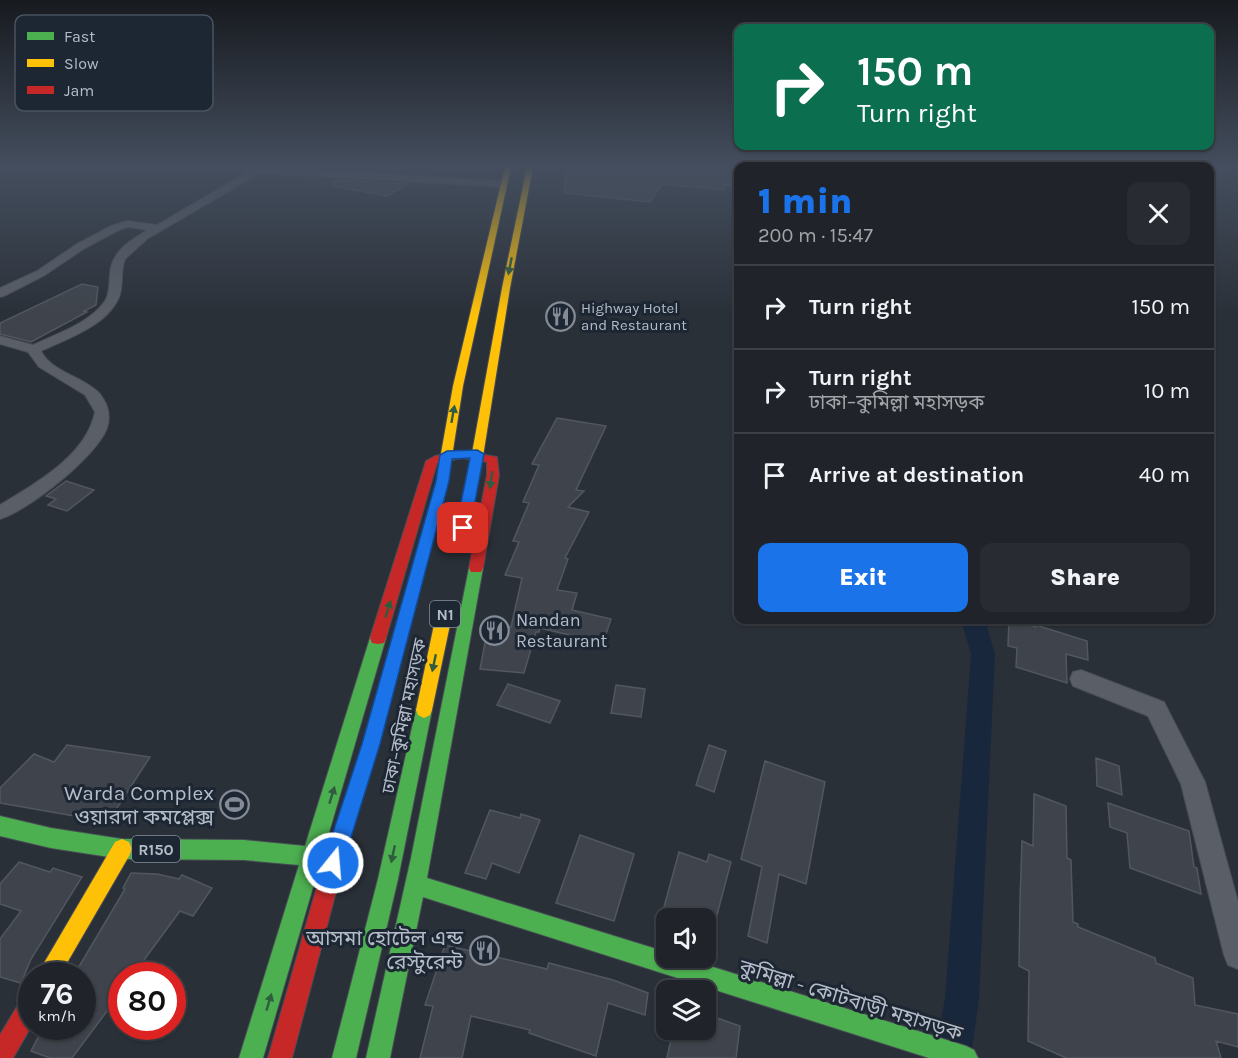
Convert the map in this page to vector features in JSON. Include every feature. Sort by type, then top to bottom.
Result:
[{"type":"main road","points":[[439,492],[458,386],[496,216]]},
{"type":"main road","points":[[470,495],[520,216]]},
{"type":"main road","points":[[251,1058],[432,461],[447,455],[477,454],[493,460],[493,475],[415,884],[378,1058]]},
{"type":"main road","name":"ঢাকা–কুমিল্লা মহাসড়ক","points":[[344,1058],[388,879],[446,610]]},
{"type":"main road","name":"R150","points":[[0,826],[51,838],[122,849],[244,850],[313,857]]},
{"type":"main road","points":[[56,962],[122,849]]},
{"type":"main road","points":[[280,1058],[337,852]]},
{"type":"main road","name":"কুমিল্লা - কোটবাড়ী মহাসড়ক","points":[[415,884],[966,1058]]},
{"type":"main road","points":[[0,1057],[18,1027]]},
{"type":"street","points":[[0,340],[34,349],[97,315],[110,303],[117,287],[118,260],[128,248],[179,216]]},
{"type":"street","points":[[0,293],[36,276],[81,246],[115,228],[127,224],[159,228]]},
{"type":"street","points":[[0,513],[59,475],[93,442],[102,415],[96,398],[44,364],[34,349]]},
{"type":"street","points":[[1081,679],[1156,709],[1193,782],[1238,955]]},
{"type":"building","points":[[82,284],[98,287],[96,305],[84,311],[87,312],[31,342],[0,334],[0,323]]},
{"type":"building","points":[[557,418],[606,426],[576,490],[584,491],[568,507],[589,512],[565,558],[568,559],[557,590],[577,593],[572,610],[611,619],[603,643],[540,628],[539,632],[536,632],[524,673],[480,669],[488,627],[511,627],[522,578],[505,575],[519,542],[513,541],[529,503],[523,502],[539,465],[532,464]]},
{"type":"building","points":[[66,481],[94,490],[67,511],[48,505],[56,499],[46,496]]},
{"type":"building","points":[[1009,624],[1036,627],[1036,625],[1087,641],[1088,660],[1066,654],[1067,683],[1016,667],[1017,648],[1008,646]]},
{"type":"building","points":[[508,684],[560,701],[550,723],[497,705]]},
{"type":"building","points":[[616,685],[645,689],[641,717],[611,713]]},
{"type":"building","points":[[67,745],[150,757],[108,822],[0,803],[0,788],[34,754],[54,762]]},
{"type":"building","points":[[709,745],[726,751],[714,792],[696,785]]},
{"type":"building","points":[[1096,758],[1119,766],[1122,795],[1097,786]]},
{"type":"building","points":[[765,761],[825,782],[806,884],[779,874],[767,943],[748,936],[762,867],[741,859]]},
{"type":"building","points":[[1034,794],[1066,806],[1067,858],[1071,860],[1073,922],[1078,924],[1078,927],[1155,958],[1156,963],[1193,978],[1195,1005],[1238,1014],[1238,1047],[1216,1041],[1221,1058],[1066,1058],[1028,1041],[1029,971],[1019,966],[1020,901],[1022,841],[1033,846]]},
{"type":"building","points":[[1108,803],[1189,831],[1194,867],[1197,868],[1201,894],[1130,868],[1127,833],[1110,827]]},
{"type":"building","points":[[490,810],[520,818],[521,814],[540,820],[519,873],[492,863],[486,879],[465,873]]},
{"type":"building","points":[[580,835],[634,854],[614,921],[556,903]]},
{"type":"building","points":[[679,852],[707,862],[709,854],[731,862],[717,915],[716,908],[664,908]]},
{"type":"building","points":[[19,862],[50,872],[53,868],[82,877],[30,962],[18,962],[18,982],[0,977],[0,939],[21,911],[0,904],[0,884]]},
{"type":"building","points":[[131,873],[157,874],[179,879],[182,875],[212,888],[193,916],[180,911],[143,962],[108,962],[108,1010],[96,1026],[96,962],[82,962],[125,889],[123,888]]},
{"type":"building","points":[[445,945],[547,969],[549,963],[613,980],[648,993],[645,1015],[608,1003],[596,1056],[529,1033],[530,1030],[471,1016],[462,1058],[420,1058],[433,1006],[425,1005]]},
{"type":"building","points":[[717,1018],[740,1026],[736,1058],[667,1058],[671,1040],[716,1040]]},
{"type":"building","points":[[37,1040],[85,1040],[72,1058],[50,1058],[31,1051]]},
{"type":"waterway","points":[[953,1058],[962,998],[983,654],[974,624]]},
{"type":"traffic: fast","points":[[378,1058],[421,858],[476,568]]},
{"type":"traffic: fast","points":[[251,1058],[378,638]]},
{"type":"traffic: fast","points":[[344,1058],[388,879],[424,710]]},
{"type":"traffic: fast","points":[[0,826],[51,838],[122,849],[244,850],[313,857]]},
{"type":"traffic: fast","points":[[415,884],[966,1058]]},
{"type":"traffic: slow","points":[[443,476],[458,386],[497,216]]},
{"type":"traffic: slow","points":[[474,475],[520,216]]},
{"type":"traffic: slow","points":[[424,710],[443,620]]},
{"type":"traffic: slow","points":[[56,962],[122,849]]},
{"type":"traffic: jam","points":[[378,638],[432,461],[462,454],[493,460],[493,475],[476,568]]},
{"type":"traffic: jam","points":[[280,1058],[332,869]]},
{"type":"traffic: jam","points":[[0,1057],[18,1027]]},
{"type":"place","name":"Highway Hotel and Restaurant","points":[[560,317]]},
{"type":"place","name":"Nandan Restaurant","points":[[495,630]]},
{"type":"place","name":"Warda Complex ওয়ারদা কমপ্লেক্স","points":[[235,805]]},
{"type":"place","name":"আসমা হোটেল এন্ড রেস্টুরেন্ট","points":[[484,950]]},
{"type":"route","points":[[333,863],[371,744],[447,455],[477,454],[463,528]]}]
